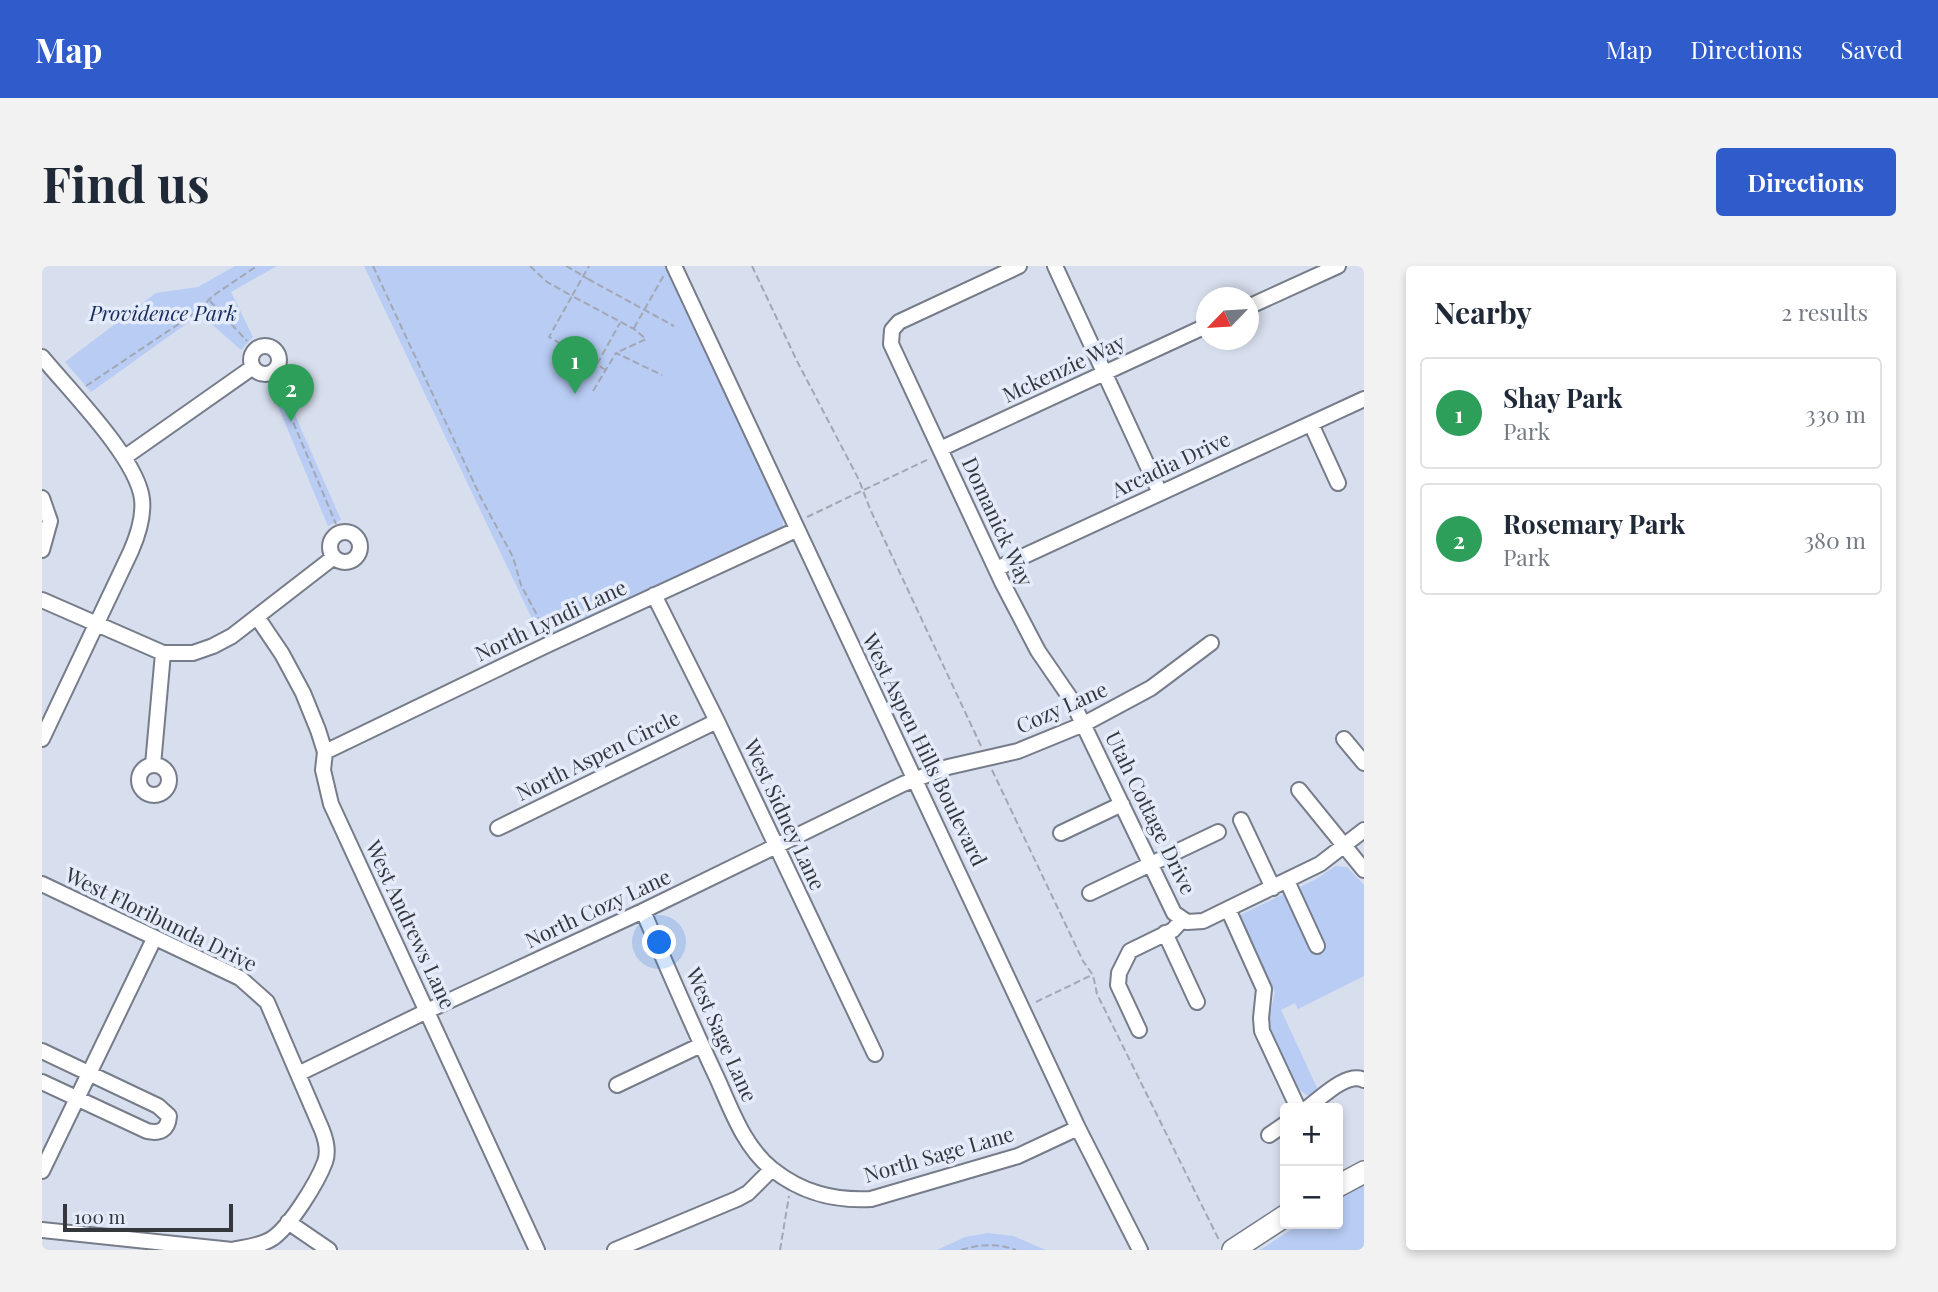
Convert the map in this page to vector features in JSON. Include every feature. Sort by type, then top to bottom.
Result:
[{"type":"highway","points":[[1343,1183],[1364,1172]]},
{"type":"highway","points":[[1233,1250],[1280,1219]]},
{"type":"street","name":"Domanick Way","points":[[1019,266],[904,320],[892,330],[890,340],[934,454],[1038,651],[1061,682],[1084,724]]},
{"type":"street","points":[[1055,266],[1160,494]]},
{"type":"street","points":[[1259,301],[1312,271],[1338,266]]},
{"type":"street","name":"West Aspen Hills Boulevard","points":[[669,270],[915,779],[1078,1128],[1140,1250]]},
{"type":"street","name":"Mckenzie Way","points":[[934,454],[1196,331]]},
{"type":"street","points":[[42,357],[125,457],[139,486],[142,508],[137,537],[42,739]]},
{"type":"street","points":[[125,457],[253,368]]},
{"type":"street","name":"Arcadia Drive","points":[[996,569],[1364,399]]},
{"type":"street","points":[[1311,424],[1338,483]]},
{"type":"street","points":[[42,498],[50,521],[42,550]]},
{"type":"street","name":"North Lyndi Lane","points":[[325,752],[796,530]]},
{"type":"street","points":[[42,600],[163,653],[193,653],[232,636],[334,557]]},
{"type":"street","name":"West Sidney Lane","points":[[654,596],[717,721],[875,1054]]},
{"type":"street","name":"West Andrews Lane","points":[[257,617],[282,654],[303,693],[325,752],[323,770],[331,804],[537,1250]]},
{"type":"street","name":"Cozy Lane","points":[[915,779],[948,767],[1018,751],[1084,724],[1152,688],[1211,643]]},
{"type":"street","points":[[153,765],[163,653]]},
{"type":"street","name":"North Aspen Circle","points":[[498,828],[717,721]]},
{"type":"street","name":"Utah Cottage Drive","points":[[1084,724],[1171,907],[1182,920],[1198,922],[1273,888],[1320,864],[1364,830]]},
{"type":"street","points":[[1344,739],[1364,763]]},
{"type":"street","name":"North Cozy Lane","points":[[298,1074],[776,848],[915,779]]},
{"type":"street","points":[[1299,790],[1364,870]]},
{"type":"street","points":[[1061,833],[1122,804]]},
{"type":"street","points":[[1241,820],[1273,888]]},
{"type":"street","points":[[1090,893],[1218,832]]},
{"type":"street","points":[[1287,881],[1318,946]]},
{"type":"street","name":"West Floribunda Drive","points":[[42,884],[240,978],[253,988],[267,1002],[322,1130],[326,1154],[325,1162],[308,1193],[288,1222],[275,1237],[262,1245],[232,1250],[126,1245],[42,1230]]},
{"type":"street","points":[[1228,909],[1262,985],[1262,1031],[1296,1103]]},
{"type":"street","name":"West Sage Lane","points":[[643,911],[701,1045],[747,1139],[758,1156],[772,1169]]},
{"type":"street","points":[[1139,1030],[1118,985],[1119,973],[1130,951],[1176,928],[1182,920]]},
{"type":"street","points":[[1165,933],[1197,1002]]},
{"type":"street","points":[[42,1171],[154,939]]},
{"type":"street","points":[[617,1084],[701,1045]]},
{"type":"street","points":[[42,1051],[164,1110],[169,1116],[168,1125],[156,1133],[147,1131],[42,1082]]},
{"type":"street","points":[[1314,1103],[1345,1081],[1357,1078],[1364,1080]]},
{"type":"street","points":[[1269,1135],[1280,1127]]},
{"type":"street","name":"North Sage Lane","points":[[772,1169],[819,1195],[853,1200],[872,1199],[1018,1156],[1078,1128]]},
{"type":"street","points":[[615,1250],[737,1199],[748,1193],[772,1169]]},
{"type":"street","points":[[288,1222],[329,1250]]},
{"type":"path","points":[[86,387],[195,313],[257,266]]},
{"type":"path","points":[[373,266],[481,498],[513,557],[521,585],[546,633]]},
{"type":"path","points":[[530,266],[547,282],[646,338],[616,353],[593,391]]},
{"type":"path","points":[[566,266],[674,326]]},
{"type":"path","points":[[589,266],[549,337],[606,370]]},
{"type":"path","points":[[634,329],[669,270]]},
{"type":"path","points":[[209,301],[247,341]]},
{"type":"path","points":[[597,365],[621,322]]},
{"type":"path","points":[[616,353],[662,375]]},
{"type":"path","points":[[277,384],[336,524]]},
{"type":"path","points":[[807,517],[934,454]]},
{"type":"path","points":[[1036,1002],[1093,975]]},
{"type":"path","points":[[780,1250],[792,1181]]},
{"type":"path","points":[[961,1250],[991,1245],[1016,1250]]},
{"type":"green space","name":"Providence Park","points":[[235,266],[277,266],[231,292],[253,337],[241,350],[200,314],[91,392],[65,362],[156,293],[198,287]]},
{"type":"green space","points":[[364,266],[665,266],[783,511],[783,536],[545,646]]},
{"type":"green space","points":[[281,383],[341,520],[328,526],[270,387]]},
{"type":"green space","points":[[1335,866],[1347,867],[1364,885],[1364,976],[1298,1009],[1295,1003],[1281,1010],[1319,1092],[1308,1096],[1296,1087],[1271,1032],[1269,1019],[1275,992],[1238,916],[1286,893],[1313,950],[1324,945],[1298,888]]},
{"type":"green space","points":[[1364,1185],[1364,1250],[1260,1250],[1292,1229],[1343,1229],[1343,1197]]},
{"type":"green space","points":[[988,1233],[1013,1236],[1046,1250],[937,1250],[965,1237]]},
{"type":"place","name":"Shay Park","points":[[575,394]]},
{"type":"place","name":"Rosemary Park","points":[[291,422]]}]
